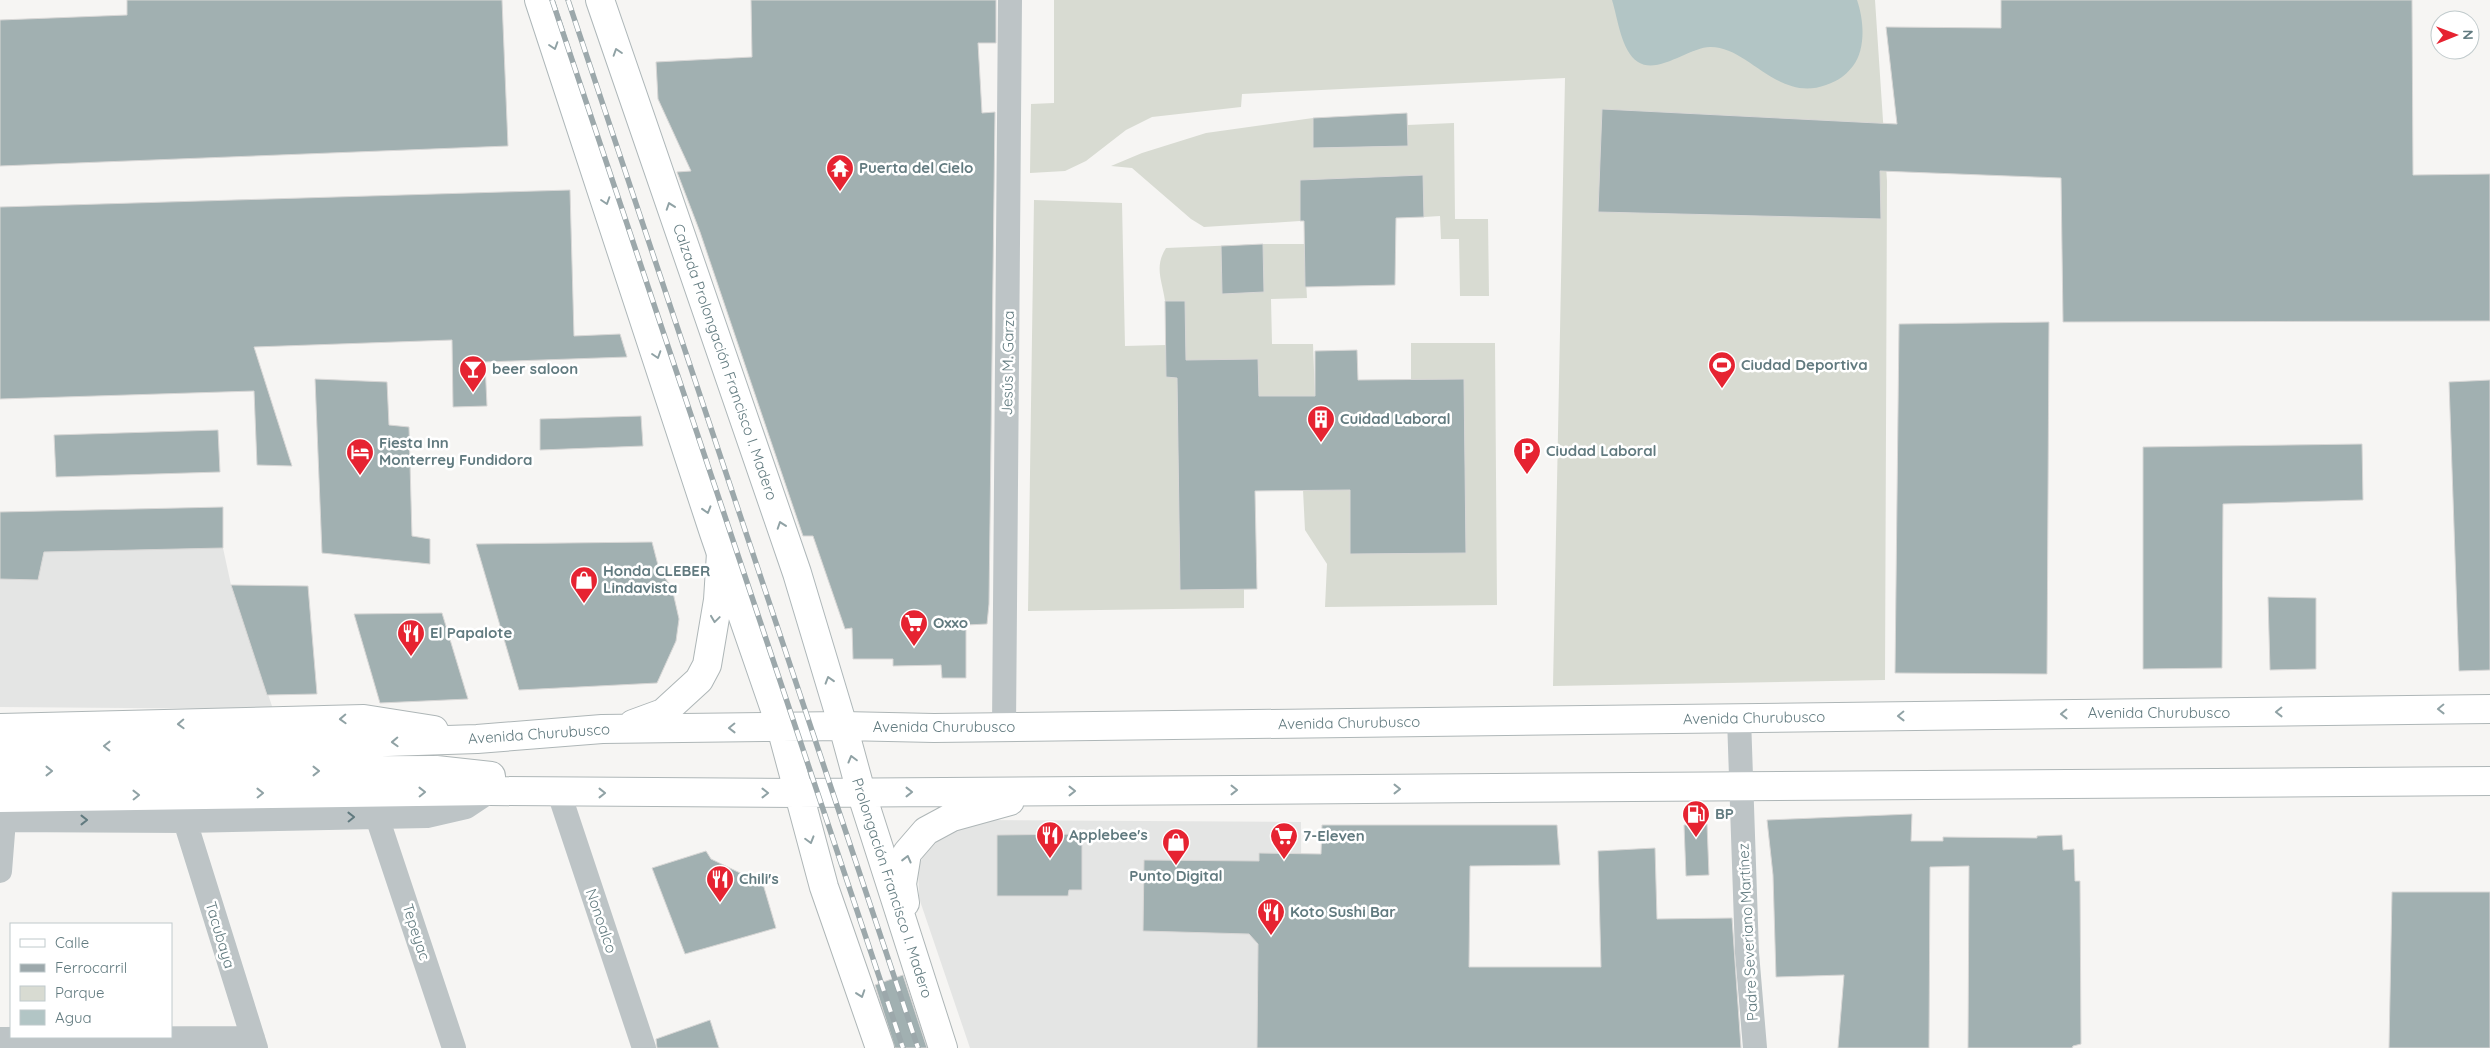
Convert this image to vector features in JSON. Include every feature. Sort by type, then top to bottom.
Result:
[{"type":"main road","points":[[539,0],[721,552],[781,727],[797,793],[824,887],[880,1048]]},
{"type":"main road","name":"Calzada Prolongación Francisco I. Madero","points":[[600,0],[798,573],[843,726]]},
{"type":"main road","points":[[602,729],[639,723],[662,713],[699,680],[707,665],[712,636],[721,552]]},
{"type":"main road","name":"Avenida Churubusco","points":[[0,748],[73,745],[208,748],[477,739],[602,729],[843,726],[1004,727],[2490,709]]},
{"type":"main road","points":[[0,728],[364,718],[477,739]]},
{"type":"main road","name":"Prolongación Francisco I. Madero","points":[[843,726],[861,792],[944,1048]]},
{"type":"main road","points":[[0,772],[436,770],[486,775],[546,793]]},
{"type":"main road","points":[[1,813],[211,794],[490,791],[546,793],[1043,792],[1740,785],[2490,781]]},
{"type":"main road","points":[[914,959],[902,884],[907,854],[926,831],[952,818],[1043,792]]},
{"type":"street","name":"Jesús M. Garza","points":[[1004,727],[1010,0]]},
{"type":"street","name":"Padre Severiano Martínez","points":[[1739,718],[1747,953],[1755,1048]]},
{"type":"street","points":[[0,871],[1,813],[185,821],[427,816],[466,807],[490,791]]},
{"type":"street","name":"Nonoalco","points":[[546,793],[644,1048]]},
{"type":"street","name":"Tepeyac","points":[[377,816],[454,1048]]},
{"type":"street","name":"Tacubaya","points":[[185,821],[254,1043]]},
{"type":"street","points":[[0,1039],[254,1043]]},
{"type":"shaded area","points":[[223,548],[231,585],[273,709],[0,707],[0,553]]},
{"type":"shaded area","points":[[975,820],[1301,822],[1302,1048],[970,1048],[919,898],[918,867],[929,845]]},
{"type":"green space","name":"Ciudad Deportiva","points":[[1054,0],[1875,0],[1887,181],[1885,680],[1553,686],[1565,78],[1242,94],[1241,107],[1152,117],[1126,130],[1086,161],[1065,171],[1030,173],[1031,104],[1054,103]]},
{"type":"green space","points":[[1313,118],[1313,148],[1408,146],[1407,125],[1454,123],[1455,219],[1488,219],[1489,296],[1460,296],[1459,239],[1441,239],[1440,216],[1424,217],[1423,175],[1300,181],[1300,221],[1204,227],[1191,219],[1132,168],[1111,166],[1142,153],[1206,133]]},
{"type":"green space","points":[[1034,200],[1122,203],[1125,346],[1166,345],[1167,377],[1177,378],[1180,590],[1244,589],[1244,608],[1028,611]]},
{"type":"green space","points":[[1304,244],[1307,298],[1271,299],[1272,344],[1313,344],[1315,396],[1259,396],[1258,359],[1186,360],[1185,301],[1165,301],[1160,261],[1166,248]]},
{"type":"green space","points":[[1411,343],[1495,343],[1497,605],[1325,607],[1327,564],[1305,530],[1303,490],[1350,490],[1351,554],[1466,552],[1464,379],[1411,380]]},
{"type":"water","points":[[1612,0],[1857,0],[1861,16],[1862,43],[1857,59],[1844,76],[1826,85],[1809,88],[1793,87],[1778,81],[1737,55],[1724,49],[1710,47],[1693,51],[1664,63],[1646,65],[1632,57],[1624,43]]},
{"type":"building","points":[[127,0],[502,0],[508,146],[0,166],[0,20],[127,15]]},
{"type":"building","points":[[751,0],[996,0],[996,43],[978,43],[982,113],[995,112],[989,604],[987,624],[966,625],[966,678],[942,678],[941,665],[893,666],[893,659],[853,659],[852,628],[845,629],[813,536],[803,536],[700,232],[677,172],[691,171],[658,99],[656,62],[752,57]]},
{"type":"building","points":[[2001,0],[2412,0],[2413,175],[2490,174],[2490,321],[2063,322],[2061,178],[1880,171],[1881,219],[1598,212],[1602,109],[1897,124],[1886,27],[2001,28]]},
{"type":"building","points":[[1407,113],[1408,146],[1313,148],[1313,118]]},
{"type":"building","points":[[1423,175],[1424,217],[1396,218],[1395,285],[1305,287],[1304,221],[1300,221],[1300,180]]},
{"type":"building","points":[[570,190],[574,336],[620,334],[627,357],[485,362],[487,406],[453,407],[452,340],[254,347],[292,466],[257,465],[254,391],[0,399],[0,207]]},
{"type":"building","points":[[1263,244],[1264,292],[1222,294],[1221,246]]},
{"type":"building","name":"Cuidad Laboral","points":[[1165,301],[1185,301],[1186,360],[1258,359],[1259,396],[1315,396],[1315,351],[1357,350],[1358,380],[1464,379],[1466,553],[1350,554],[1350,490],[1255,491],[1257,589],[1180,590],[1177,378],[1166,377]]},
{"type":"building","points":[[2049,322],[2047,674],[1895,673],[1899,324]]},
{"type":"building","points":[[315,379],[387,382],[389,425],[409,427],[412,536],[430,539],[430,564],[322,553]]},
{"type":"building","points":[[2490,380],[2490,670],[2459,671],[2449,382]]},
{"type":"building","points":[[641,416],[643,446],[540,450],[540,419]]},
{"type":"building","points":[[218,430],[220,472],[56,477],[54,435]]},
{"type":"building","points":[[2362,444],[2363,500],[2223,504],[2222,668],[2143,669],[2143,447]]},
{"type":"building","points":[[223,507],[223,548],[44,552],[38,580],[0,579],[0,512]]},
{"type":"building","name":"Honda CLEBER Lindavista","points":[[652,542],[659,569],[672,588],[679,619],[676,641],[657,683],[519,690],[476,544]]},
{"type":"building","points":[[231,585],[308,586],[317,694],[267,695]]},
{"type":"building","points":[[2268,597],[2316,598],[2316,669],[2270,670]]},
{"type":"building","name":"El Papalote","points":[[442,613],[468,699],[380,703],[354,614]]},
{"type":"building","points":[[1912,814],[1911,841],[1943,841],[1943,837],[2037,838],[2037,836],[2062,835],[2063,850],[2074,849],[2075,881],[2080,881],[2081,1044],[2072,1048],[1968,1048],[1969,866],[1930,867],[1929,1048],[1838,1048],[1844,975],[1776,977],[1773,875],[1767,820]]},
{"type":"building","name":"BP","points":[[1707,824],[1709,875],[1686,876],[1684,825]]},
{"type":"building","points":[[1322,825],[1557,825],[1560,865],[1470,866],[1469,967],[1601,967],[1598,851],[1655,848],[1657,919],[1732,918],[1741,1048],[1257,1048],[1258,944],[1249,934],[1143,931],[1144,860],[1259,861],[1259,853],[1321,854]]},
{"type":"building","points":[[1082,834],[1082,890],[1069,890],[1068,896],[997,896],[997,835]]},
{"type":"building","points":[[706,851],[711,859],[763,884],[776,928],[685,954],[652,868]]},
{"type":"building","points":[[2392,892],[2490,892],[2490,1048],[2389,1048]]},
{"type":"building","points":[[903,975],[927,1048],[895,1048],[875,985]]},
{"type":"building","points":[[710,1020],[719,1048],[657,1048],[656,1039]]},
{"type":"railway","points":[[552,0],[903,1048]]},
{"type":"railway","points":[[568,0],[918,1048]]},
{"type":"place","name":"Puerta del Cielo","points":[[840,192]]},
{"type":"place","name":"Ciudad Deportiva","points":[[1722,389]]},
{"type":"place","name":"beer saloon","points":[[473,393]]},
{"type":"place","name":"Cuidad Laboral","points":[[1321,443]]},
{"type":"place","name":"Ciudad Laboral","points":[[1527,475]]},
{"type":"place","name":"Fiesta Inn Monterrey Fundidora","points":[[360,476]]},
{"type":"place","name":"Honda CLEBER Lindavista","points":[[584,604]]},
{"type":"place","name":"Oxxo","points":[[914,647]]},
{"type":"place","name":"El Papalote","points":[[411,657]]},
{"type":"place","name":"BP","points":[[1696,838]]},
{"type":"place","name":"Applebee's","points":[[1050,859]]},
{"type":"place","name":"7-Eleven","points":[[1284,860]]},
{"type":"place","name":"Punto Digital","points":[[1176,866]]},
{"type":"place","name":"Chili's","points":[[720,903]]},
{"type":"place","name":"Koto Sushi Bar","points":[[1271,936]]}]
